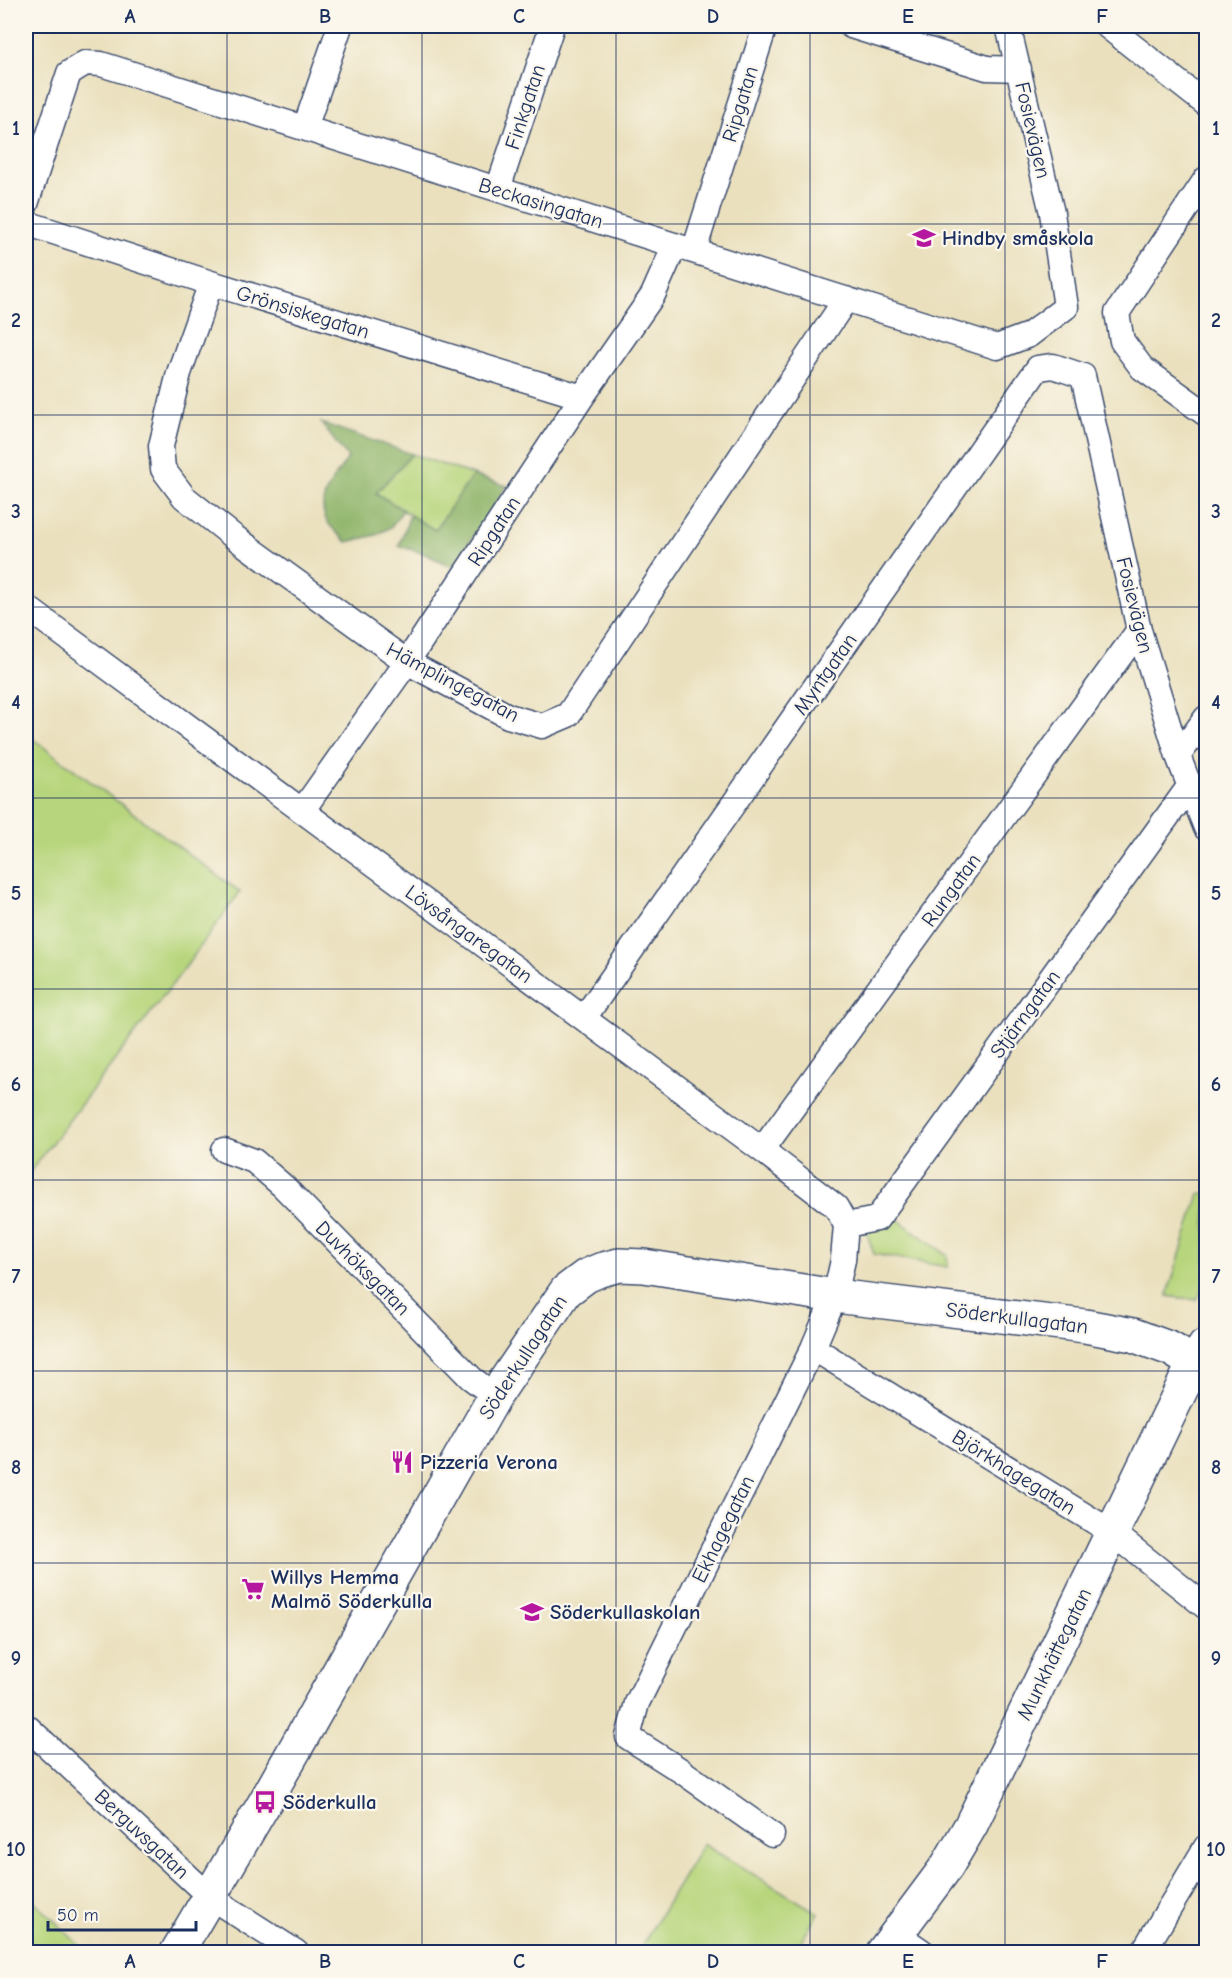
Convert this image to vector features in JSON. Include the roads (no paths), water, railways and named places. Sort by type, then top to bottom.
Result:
[{"type":"street","points":[[305,128],[340,26]]},
{"type":"street","name":"Finkgatan","points":[[498,189],[552,26]]},
{"type":"street","name":"Ripgatan","points":[[302,810],[407,662],[582,398],[685,248],[765,26]]},
{"type":"street","points":[[851,26],[987,68],[1019,69]]},
{"type":"street","name":"Fosievägen","points":[[997,346],[1029,336],[1066,307],[1052,213],[1008,26]]},
{"type":"street","points":[[1107,26],[1206,104]]},
{"type":"street","name":"Beckasingatan","points":[[26,204],[69,73],[85,63],[101,64],[997,346]]},
{"type":"street","points":[[1203,190],[1117,313],[1122,341],[1142,368],[1206,414]]},
{"type":"street","name":"Grönsiskegatan","points":[[26,223],[582,398]]},
{"type":"street","name":"Hämplingegatan","points":[[211,283],[179,373],[161,446],[163,469],[184,497],[233,536],[407,662],[508,716],[542,726],[568,715],[846,298]]},
{"type":"street","name":"Myntgatan","points":[[584,1018],[1038,368],[1053,366],[1083,376]]},
{"type":"street","name":"Fosievägen","points":[[1083,376],[1139,630],[1178,756],[1191,784],[1206,828]]},
{"type":"street","name":"Lövsångaregatan","points":[[26,607],[762,1150],[836,1207],[846,1225]]},
{"type":"street","name":"Rungatan","points":[[762,1150],[1139,630]]},
{"type":"street","points":[[1178,756],[1206,718]]},
{"type":"street","name":"Stjärngatan","points":[[846,1225],[877,1219],[1191,784]]},
{"type":"street","name":"Duvhöksgatan","points":[[224,1150],[254,1161],[284,1187],[471,1378],[495,1396]]},
{"type":"street","points":[[835,1296],[843,1260],[846,1225]]},
{"type":"street","name":"Söderkullagatan","points":[[177,1953],[495,1396],[566,1291],[586,1276],[619,1265],[644,1266],[835,1296],[1085,1326],[1133,1335],[1202,1360]]},
{"type":"street","name":"Ekhagegatan","points":[[772,1835],[680,1770],[628,1737],[637,1702],[813,1348],[835,1296]]},
{"type":"street","name":"Björkhagegatan","points":[[813,1348],[1113,1533],[1206,1607]]},
{"type":"street","name":"Munkhättegatan","points":[[890,1943],[947,1866],[971,1825],[1113,1533],[1202,1360]]},
{"type":"street","name":"Berguvsgatan","points":[[26,1726],[210,1897],[296,1953]]},
{"type":"street","points":[[1143,1953],[1206,1847]]},
{"type":"street","points":[[890,1943],[924,1953]]},
{"type":"place","name":"Hindby småskola","points":[[924,238]]},
{"type":"place","name":"Pizzeria Verona","points":[[402,1462]]},
{"type":"place","name":"Willys Hemma Malmö Söderkulla","points":[[253,1589]]},
{"type":"place","name":"Söderkullaskolan","points":[[532,1612]]},
{"type":"place","name":"Söderkulla","points":[[265,1802]]}]
